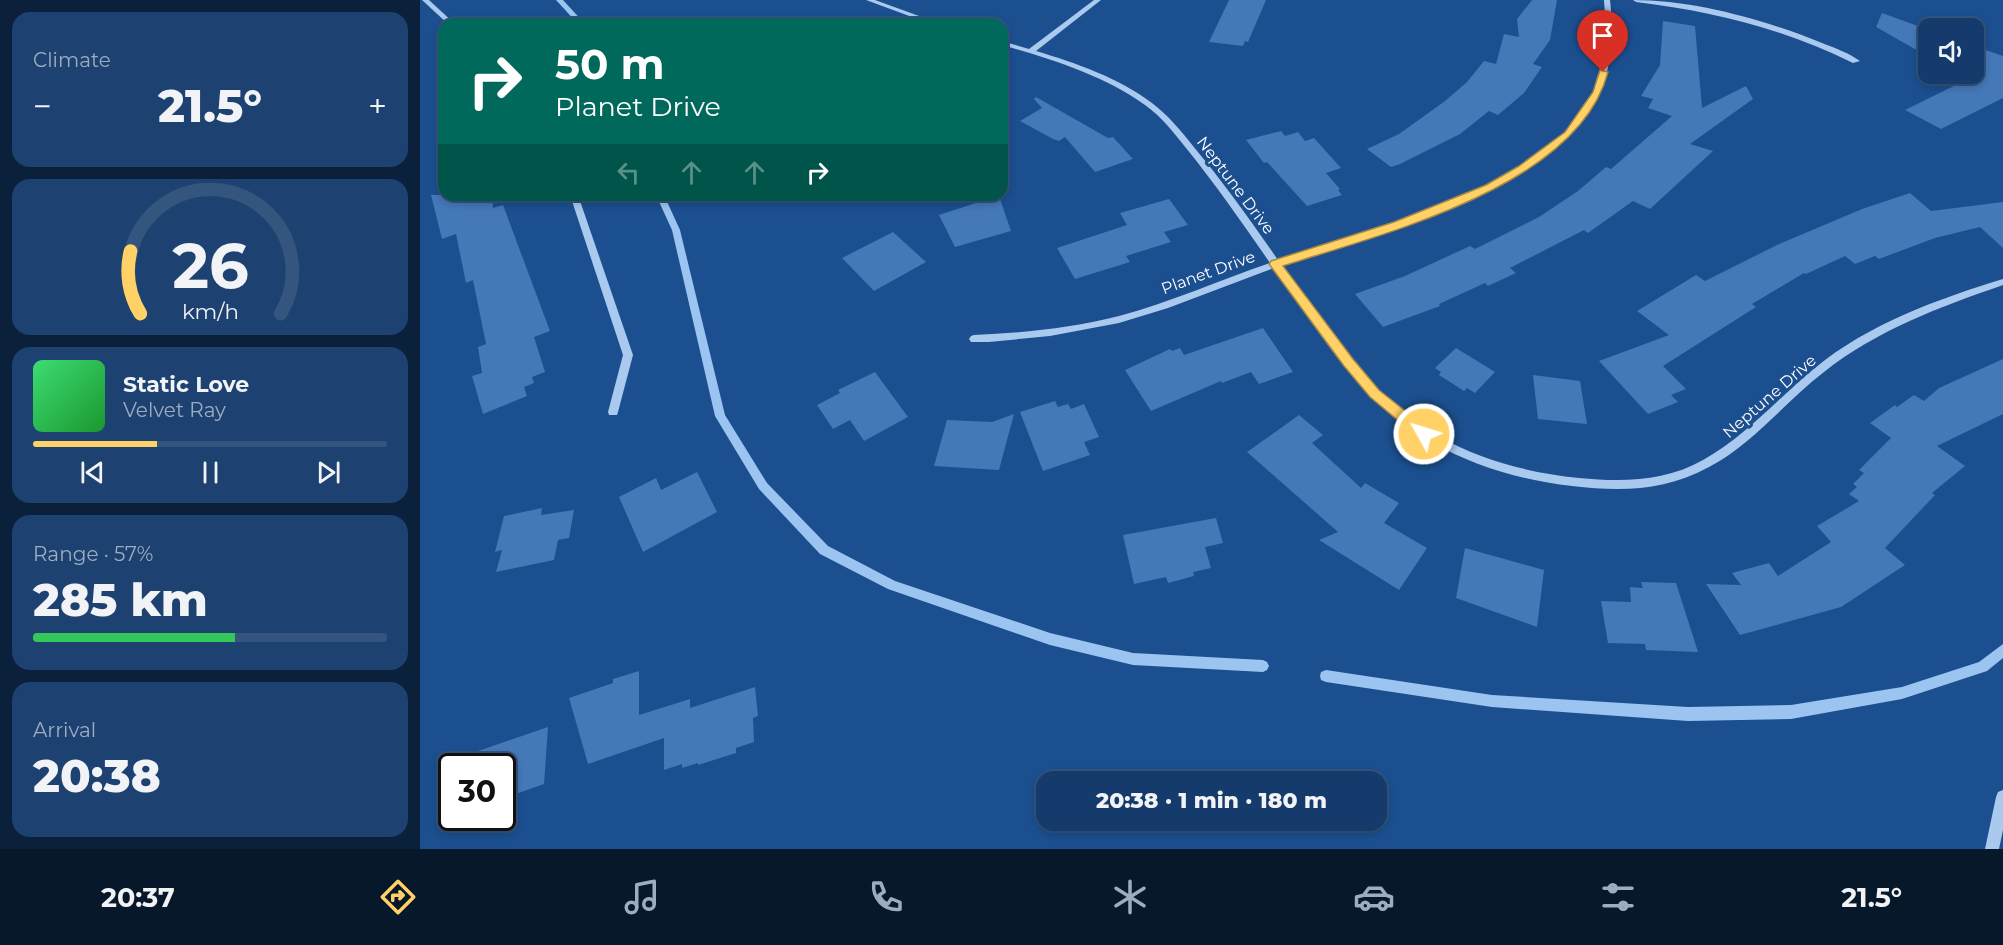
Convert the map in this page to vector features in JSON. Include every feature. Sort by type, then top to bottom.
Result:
[{"type":"street","points":[[425,0],[445,18]]},
{"type":"street","points":[[868,0],[920,18]]},
{"type":"street","points":[[1031,51],[1098,0]]},
{"type":"street","name":"Planet Drive","points":[[974,339],[1096,325],[1154,308],[1275,264],[1398,225],[1490,188],[1549,150],[1568,134],[1598,92],[1611,30],[1607,0]]},
{"type":"street","points":[[1636,0],[1693,8],[1731,17],[1824,46],[1856,61]]},
{"type":"street","name":"Neptune Drive","points":[[1008,45],[1031,51],[1128,90],[1165,117],[1228,194],[1275,264],[1348,363],[1375,393],[1424,434],[1470,459],[1523,476],[1593,484],[1651,483],[1686,473],[1728,452],[1801,386],[1842,353],[1889,326],[2003,282]]},
{"type":"street","points":[[576,201],[628,355],[613,412]]},
{"type":"street","points":[[1992,849],[2003,797]]},
{"type":"building","points":[[1229,0],[1266,0],[1248,42],[1245,41],[1243,46],[1209,42]]},
{"type":"building","points":[[1532,0],[1557,0],[1550,40],[1533,64],[1542,67],[1524,93],[1498,115],[1489,111],[1460,134],[1400,164],[1391,167],[1367,149],[1399,134],[1445,101],[1467,82],[1484,61],[1496,64],[1504,34],[1519,37],[1517,19]]},
{"type":"building","points":[[1882,13],[1918,26],[1918,51],[1876,27]]},
{"type":"building","points":[[1663,21],[1695,26],[1702,108],[1746,86],[1753,99],[1690,144],[1713,151],[1650,209],[1633,201],[1588,233],[1584,230],[1510,268],[1516,273],[1488,286],[1485,283],[1439,304],[1440,306],[1383,327],[1355,294],[1405,276],[1470,246],[1475,249],[1539,217],[1578,191],[1606,167],[1611,169],[1672,116],[1648,108],[1653,99],[1641,96],[1660,65]]},
{"type":"building","points":[[1984,49],[2003,56],[2003,98],[1941,129],[1905,110],[1958,84],[1984,84]]},
{"type":"building","points":[[1036,97],[1108,138],[1113,137],[1133,159],[1095,172],[1065,137],[1059,141],[1053,139],[1020,121],[1042,108],[1034,99]]},
{"type":"building","points":[[1281,131],[1285,136],[1298,132],[1305,141],[1314,138],[1341,168],[1326,173],[1340,189],[1338,190],[1342,195],[1307,206],[1267,162],[1264,163],[1246,140]]},
{"type":"building","points":[[1910,193],[1931,211],[2003,202],[2003,248],[1980,227],[1935,238],[1879,259],[1875,256],[1855,264],[1845,256],[1804,273],[1752,304],[1756,307],[1663,366],[1686,389],[1671,395],[1678,402],[1648,414],[1599,361],[1669,335],[1637,311],[1696,275],[1705,281],[1777,245],[1862,209]]},
{"type":"building","points":[[431,195],[438,195],[438,201],[492,201],[493,208],[503,205],[550,331],[534,337],[545,372],[532,377],[534,383],[524,387],[527,396],[483,414],[472,376],[482,373],[478,347],[486,344],[473,280],[466,283],[456,234],[442,239]]},
{"type":"building","points":[[1169,199],[1188,225],[1164,232],[1171,242],[1126,256],[1130,262],[1075,279],[1057,248],[1127,225],[1120,213]]},
{"type":"building","points":[[982,201],[987,203],[1001,201],[1011,231],[955,247],[939,215]]},
{"type":"building","points":[[893,232],[926,262],[874,291],[842,258]]},
{"type":"building","points":[[1263,328],[1293,372],[1259,384],[1251,372],[1222,383],[1221,381],[1151,411],[1125,370],[1170,349],[1172,351],[1180,348],[1184,355]]},
{"type":"building","points":[[1456,348],[1495,372],[1475,393],[1467,388],[1464,391],[1439,375],[1441,372],[1435,368]]},
{"type":"building","points":[[2003,359],[2003,414],[1937,446],[1965,466],[1932,493],[1935,495],[1885,548],[1905,565],[1841,607],[1740,635],[1706,584],[1741,585],[1732,573],[1769,563],[1778,576],[1831,542],[1817,526],[1859,501],[1849,494],[1857,487],[1853,484],[1864,473],[1859,470],[1891,438],[1870,423],[1914,395],[1924,401],[1939,388]]},
{"type":"building","points":[[875,372],[908,417],[864,441],[850,420],[833,429],[817,405],[840,393],[838,390]]},
{"type":"building","points":[[1533,375],[1580,381],[1587,424],[1538,419]]},
{"type":"building","points":[[1055,401],[1058,407],[1068,404],[1071,409],[1084,404],[1099,437],[1084,442],[1090,455],[1043,471],[1020,412]]},
{"type":"building","points":[[1014,414],[999,470],[934,466],[947,420],[992,422]]},
{"type":"building","points":[[1299,415],[1323,435],[1312,443],[1361,488],[1365,483],[1399,503],[1384,523],[1427,548],[1399,590],[1319,540],[1338,532],[1247,452]]},
{"type":"building","points":[[697,472],[717,512],[643,552],[619,497],[656,478],[661,490]]},
{"type":"building","points":[[542,508],[541,515],[574,510],[569,538],[558,540],[554,560],[496,572],[502,550],[495,552],[504,516]]},
{"type":"building","points":[[1216,518],[1223,543],[1205,547],[1211,568],[1193,572],[1194,576],[1168,583],[1166,577],[1134,584],[1123,535]]},
{"type":"building","points":[[1465,548],[1544,570],[1537,627],[1456,598]]},
{"type":"building","points":[[1641,582],[1676,583],[1698,652],[1646,650],[1645,644],[1608,643],[1601,601],[1631,602],[1630,587],[1643,588]]},
{"type":"building","points":[[639,671],[639,715],[690,699],[690,708],[755,687],[758,716],[753,718],[754,742],[736,748],[736,753],[682,768],[682,764],[664,770],[664,738],[588,764],[569,698],[613,683],[613,679]]},
{"type":"building","points":[[548,727],[544,784],[516,794],[516,753],[472,753]]},
{"type":"waterway","points":[[559,0],[576,18]]},
{"type":"waterway","points":[[663,201],[676,230],[720,416],[763,486],[824,550],[892,585],[1050,639],[1133,659],[1263,666]]},
{"type":"waterway","points":[[1326,676],[1492,701],[1688,714],[1791,712],[1902,693],[1983,667],[2003,650]]},
{"type":"route","points":[[1424,434],[1375,393],[1348,363],[1275,264],[1398,225],[1490,188],[1549,150],[1568,134],[1598,92],[1603,72]]}]
